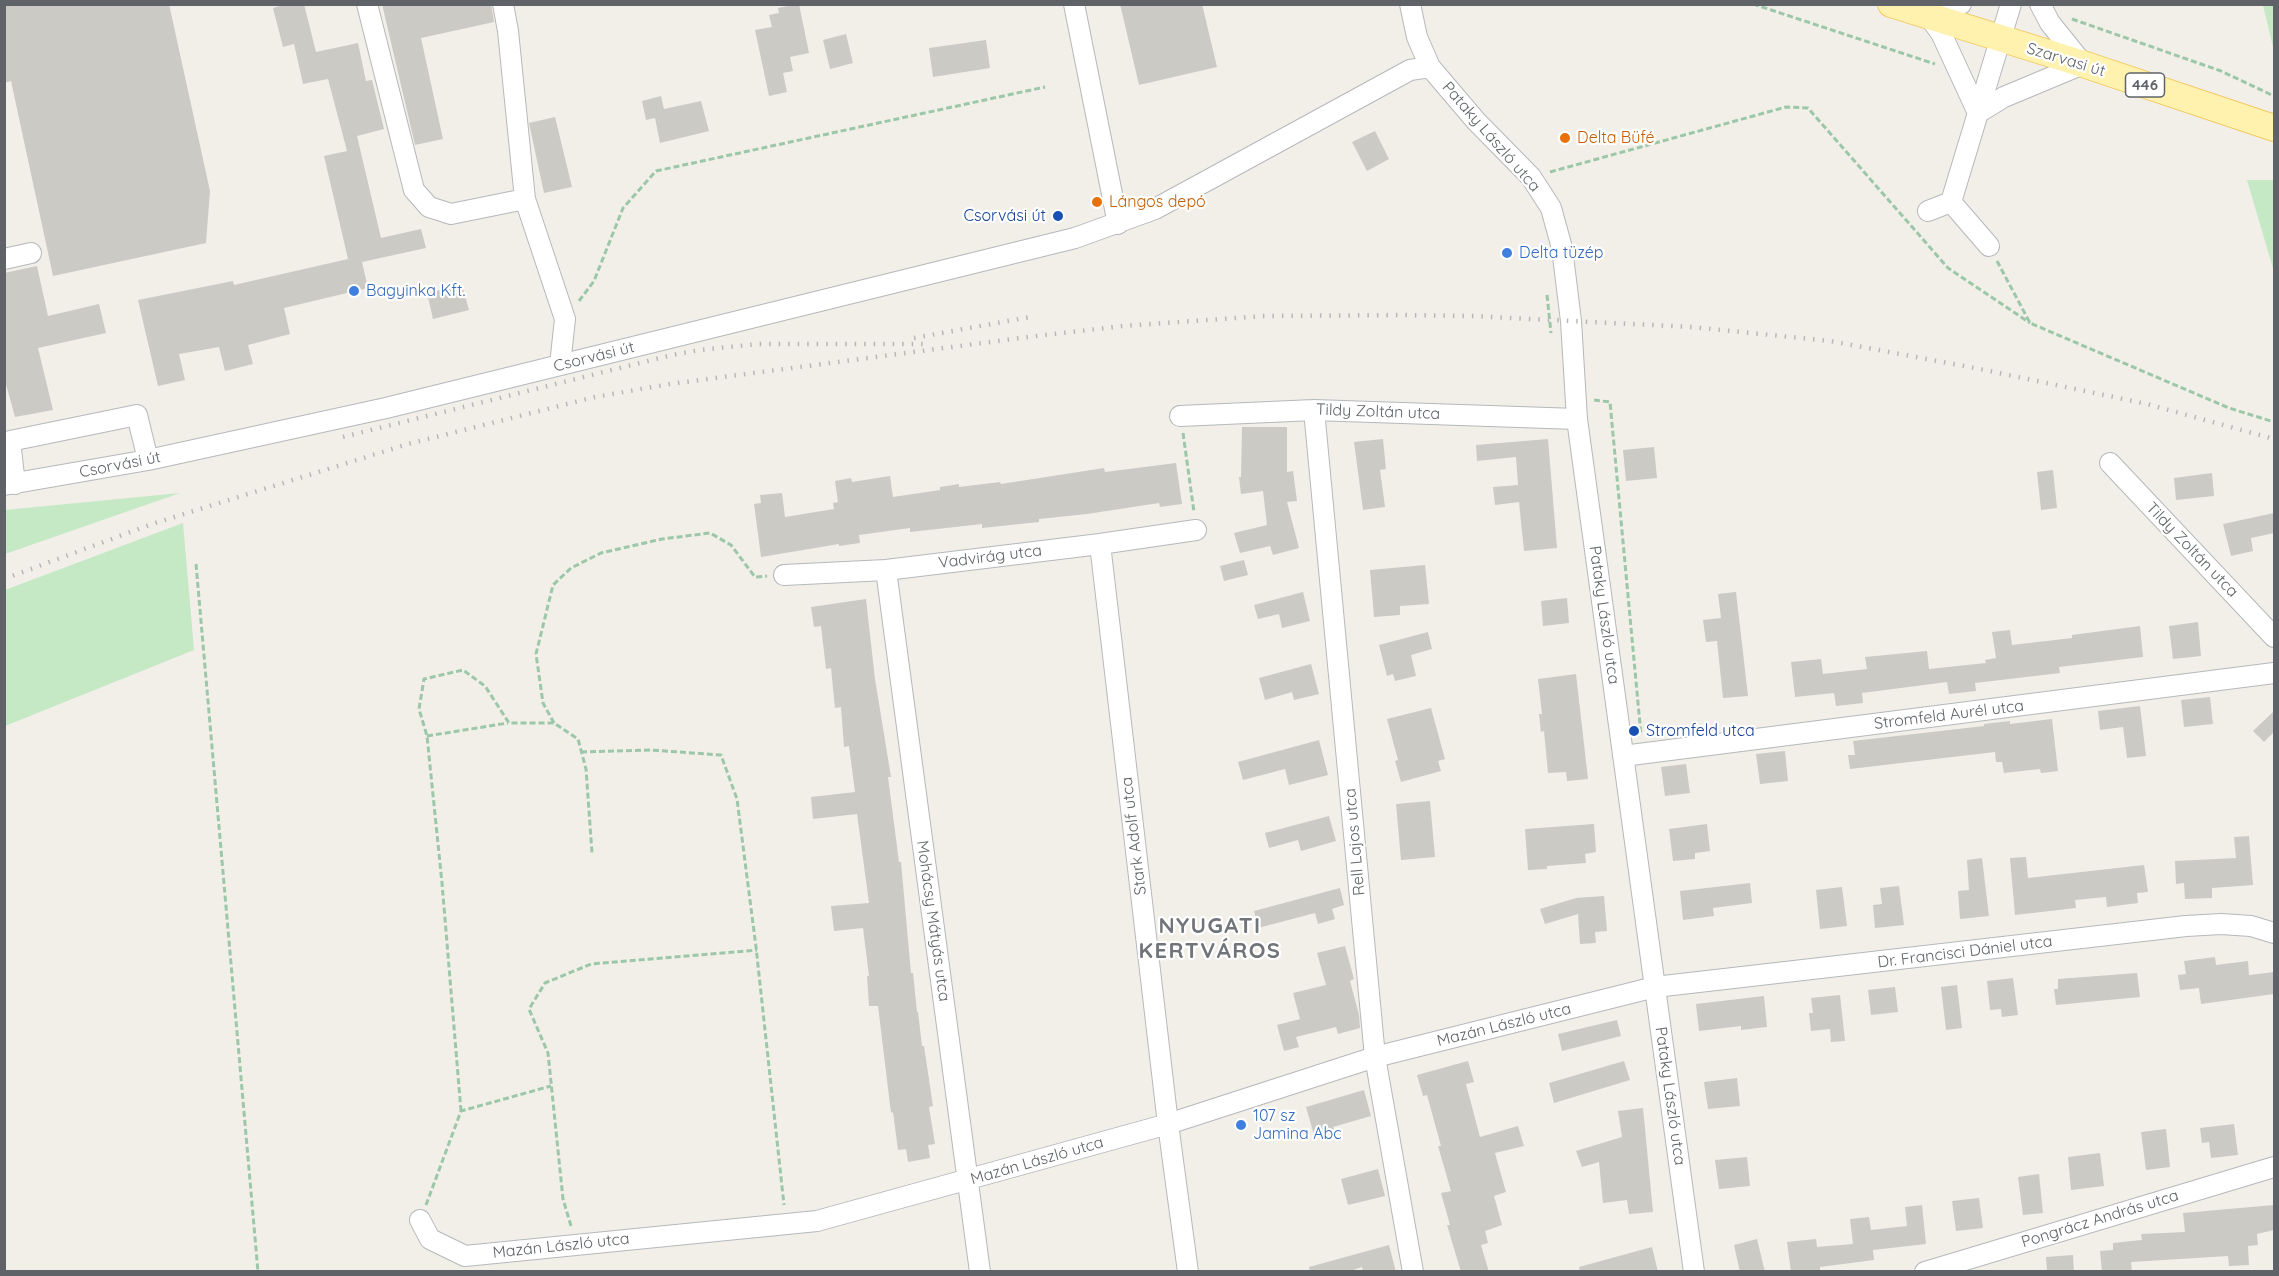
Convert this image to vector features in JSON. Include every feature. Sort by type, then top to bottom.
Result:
[{"type":"main road","name":"Szarvasi út","points":[[1891,4],[2000,40],[2083,64],[2274,128]]},
{"type":"street","points":[[368,4],[414,190],[429,207],[451,213],[525,199]]},
{"type":"street","points":[[503,4],[508,31],[525,199],[565,319],[560,365]]},
{"type":"street","points":[[1074,4],[1118,224]]},
{"type":"street","name":"Pataky László utca","points":[[1410,4],[1417,37],[1430,67],[1476,122],[1531,177],[1551,208],[1562,248],[1571,321],[1576,419],[1694,1272]]},
{"type":"street","points":[[1961,4],[1930,18],[1941,33],[1978,113]]},
{"type":"street","points":[[1952,202],[2011,4]]},
{"type":"street","points":[[1978,113],[2004,97],[2083,64],[2050,23],[2041,7]]},
{"type":"street","name":"Csorvási út","points":[[10,484],[147,460],[386,408],[1075,238],[1155,209],[1410,70],[1430,67]]},
{"type":"street","points":[[1928,211],[1952,202]]},
{"type":"street","points":[[1952,202],[1989,246]]},
{"type":"street","points":[[4,259],[31,253]]},
{"type":"street","name":"Tildy Zoltán utca","points":[[1180,416],[1314,410],[1576,419]]},
{"type":"street","name":"Rell Lajos utca","points":[[1314,410],[1376,1057],[1413,1272]]},
{"type":"street","points":[[10,484],[10,441],[137,415],[147,460]]},
{"type":"street","name":"Tildy Zoltán utca","points":[[2110,463],[2274,637]]},
{"type":"street","name":"Vadvirág utca","points":[[784,574],[886,570],[1196,530]]},
{"type":"street","name":"Stark Adolf utca","points":[[1100,544],[1168,1124],[1188,1272]]},
{"type":"street","name":"Mohácsy Mátyás utca","points":[[886,570],[980,1272]]},
{"type":"street","name":"Stromfeld Aurél utca","points":[[1623,756],[2274,673]]},
{"type":"street","name":"Dr. Francisci Dániel utca","points":[[1655,987],[2186,927],[2221,924],[2251,926],[2274,933]]},
{"type":"street","name":"Mazán László utca","points":[[420,1220],[430,1239],[465,1256],[817,1221],[1168,1124],[1376,1057],[1655,987]]},
{"type":"street","name":"Pongrácz András utca","points":[[1925,1272],[2274,1167]]},
{"type":"path","points":[[1753,4],[1949,69],[1954,63]]},
{"type":"path","points":[[2041,7],[2221,71],[2274,96]]},
{"type":"path","points":[[565,319],[594,281],[623,208],[656,171],[1045,87]]},
{"type":"path","points":[[1531,177],[1786,107],[1808,108],[1948,268],[2030,323],[2229,408],[2274,422]]},
{"type":"path","points":[[1989,246],[2030,323]]},
{"type":"path","points":[[1180,416],[1196,530]]},
{"type":"path","points":[[592,853],[585,769],[578,740],[554,723],[543,703],[536,655],[553,585],[572,568],[602,553],[662,539],[710,533],[731,546],[755,577],[784,574]]},
{"type":"path","points":[[196,564],[258,1272]]},
{"type":"path","points":[[420,1220],[461,1111],[427,736],[419,709],[424,679],[463,670],[485,686],[509,723]]},
{"type":"path","points":[[427,736],[509,723],[554,723]]},
{"type":"path","points":[[581,752],[651,750],[721,755],[737,799],[757,950],[786,1224]]},
{"type":"path","points":[[577,1245],[563,1199],[548,1053],[529,1009],[545,983],[591,964],[757,950]]},
{"type":"path","points":[[461,1111],[551,1086]]},
{"type":"green space","points":[[2263,5],[2274,5],[2274,51]]},
{"type":"green space","points":[[2247,180],[2274,180],[2274,272]]},
{"type":"green space","points":[[180,493],[5,554],[5,510]]},
{"type":"green space","points":[[183,523],[194,650],[5,726],[5,590]]},
{"type":"building","points":[[4,4],[169,4],[210,191],[206,243],[53,276],[11,81],[4,83]]},
{"type":"building","points":[[287,4],[304,4],[316,52],[358,43],[366,81],[372,80],[384,129],[357,136],[381,238],[421,229],[426,248],[362,262],[368,288],[284,308],[290,334],[248,345],[253,364],[225,371],[219,347],[179,354],[185,380],[158,386],[138,300],[233,281],[234,285],[348,259],[324,156],[347,151],[328,79],[303,84],[294,44],[283,47],[273,8]]},
{"type":"building","points":[[382,4],[491,4],[494,22],[421,38],[443,139],[415,145]]},
{"type":"building","points":[[799,4],[809,53],[790,57],[793,71],[783,73],[787,92],[769,96],[755,30],[772,27],[769,15],[779,13],[778,8]]},
{"type":"building","points":[[1120,4],[1202,4],[1217,67],[1139,85]]},
{"type":"building","points":[[846,34],[853,63],[830,69],[823,40]]},
{"type":"building","points":[[986,40],[990,68],[933,77],[929,48]]},
{"type":"building","points":[[661,96],[664,109],[701,101],[709,131],[660,143],[655,118],[646,120],[642,101]]},
{"type":"building","points":[[555,117],[572,187],[544,193],[529,123]]},
{"type":"building","points":[[1375,131],[1389,159],[1367,171],[1352,142]]},
{"type":"building","points":[[37,266],[48,316],[99,304],[106,333],[38,348],[53,410],[15,417],[4,377],[4,273]]},
{"type":"building","points":[[462,285],[469,310],[433,319],[427,293]]},
{"type":"building","points":[[1242,427],[1287,427],[1287,472],[1293,471],[1297,501],[1287,502],[1299,548],[1273,555],[1270,546],[1240,553],[1234,533],[1267,525],[1263,491],[1241,494],[1239,477],[1241,477]]},
{"type":"building","points":[[1383,439],[1386,469],[1380,470],[1385,507],[1363,510],[1354,442]]},
{"type":"building","points":[[1548,439],[1557,548],[1524,551],[1519,502],[1495,505],[1493,487],[1518,485],[1516,457],[1477,461],[1476,445]]},
{"type":"building","points":[[1654,447],[1657,478],[1626,481],[1623,450]]},
{"type":"building","points":[[1176,463],[1182,504],[1160,507],[1159,503],[1039,519],[1039,522],[982,528],[982,524],[910,532],[910,528],[859,535],[860,543],[839,546],[839,544],[761,557],[754,504],[761,503],[760,495],[782,493],[785,517],[834,509],[833,503],[838,502],[835,481],[851,478],[852,482],[890,476],[893,497],[940,490],[940,487],[959,484],[959,487],[1000,482],[1001,484],[1104,468],[1105,472]]},
{"type":"building","points":[[2053,470],[2057,508],[2041,510],[2037,472]]},
{"type":"building","points":[[2212,473],[2214,496],[2176,500],[2174,478]]},
{"type":"building","points":[[2274,513],[2274,533],[2251,538],[2253,551],[2231,556],[2223,524]]},
{"type":"building","points":[[1244,560],[1248,575],[1224,581],[1220,566]]},
{"type":"building","points":[[1425,565],[1429,604],[1400,606],[1400,615],[1374,617],[1370,570]]},
{"type":"building","points":[[1303,592],[1310,621],[1282,628],[1279,614],[1258,619],[1254,605]]},
{"type":"building","points":[[1736,592],[1748,696],[1723,698],[1717,641],[1706,642],[1703,620],[1721,618],[1718,594]]},
{"type":"building","points":[[1567,598],[1569,623],[1543,626],[1541,601]]},
{"type":"building","points":[[866,599],[875,679],[891,777],[888,777],[899,862],[901,862],[911,973],[913,973],[922,1046],[924,1046],[933,1106],[929,1107],[935,1144],[928,1145],[930,1158],[908,1162],[906,1149],[898,1150],[893,1112],[891,1113],[878,1006],[869,1006],[867,976],[869,976],[863,928],[834,931],[831,906],[869,903],[857,814],[813,819],[811,797],[855,792],[849,746],[844,747],[841,707],[835,708],[831,668],[826,669],[821,626],[814,627],[811,607]]},
{"type":"building","points":[[2198,622],[2201,656],[2173,659],[2169,626]]},
{"type":"building","points":[[2140,626],[2143,657],[2059,667],[2060,673],[1975,683],[1976,691],[1949,694],[1947,682],[1862,693],[1863,703],[1836,706],[1834,693],[1795,697],[1791,662],[1821,659],[1823,674],[1867,669],[1865,657],[1927,651],[1929,669],[1986,663],[1985,660],[1996,658],[1992,632],[2010,630],[2012,645],[2072,638],[2072,635]]},
{"type":"building","points":[[1428,632],[1432,649],[1411,655],[1416,676],[1395,681],[1393,674],[1387,676],[1379,645]]},
{"type":"building","points":[[1311,664],[1319,694],[1294,700],[1292,692],[1265,700],[1259,678]]},
{"type":"building","points":[[1576,674],[1588,779],[1567,781],[1566,772],[1548,773],[1544,731],[1541,732],[1539,714],[1542,714],[1538,679]]},
{"type":"building","points":[[2210,697],[2213,724],[2184,727],[2181,700]]},
{"type":"building","points":[[2140,706],[2146,756],[2127,758],[2123,727],[2100,730],[2098,711]]},
{"type":"building","points":[[1431,708],[1445,759],[1438,761],[1441,771],[1401,782],[1395,761],[1398,760],[1387,719]]},
{"type":"building","points":[[2274,711],[2274,732],[2264,742],[2253,731]]},
{"type":"building","points":[[2052,719],[2058,771],[2041,773],[2040,769],[2004,773],[2002,762],[1996,762],[1995,752],[1850,769],[1848,755],[1855,755],[1853,741],[2010,721],[2010,724]]},
{"type":"building","points":[[1319,740],[1328,775],[1289,785],[1285,769],[1243,780],[1238,762]]},
{"type":"building","points":[[1785,751],[1788,781],[1760,784],[1756,754]]},
{"type":"building","points":[[1686,764],[1690,793],[1665,796],[1661,767]]},
{"type":"building","points":[[1430,801],[1435,857],[1401,860],[1396,804]]},
{"type":"building","points":[[1329,816],[1336,841],[1301,851],[1298,840],[1269,848],[1265,833]]},
{"type":"building","points":[[1594,824],[1596,852],[1585,854],[1586,863],[1528,870],[1525,829]]},
{"type":"building","points":[[1707,824],[1710,851],[1695,853],[1695,859],[1673,861],[1669,829]]},
{"type":"building","points":[[2249,836],[2253,885],[2212,888],[2212,898],[2185,899],[2184,883],[2176,884],[2175,861],[2236,858],[2234,837]]},
{"type":"building","points":[[2026,857],[2028,878],[2144,865],[2148,892],[2137,893],[2138,903],[2107,907],[2106,897],[2075,900],[2076,908],[2015,915],[2010,858]]},
{"type":"building","points":[[1982,858],[1989,916],[1960,919],[1958,891],[1969,890],[1967,860]]},
{"type":"building","points":[[1750,883],[1752,903],[1713,908],[1714,916],[1683,920],[1680,891]]},
{"type":"building","points":[[1899,886],[1904,925],[1875,928],[1873,905],[1882,904],[1880,888]]},
{"type":"building","points":[[1842,887],[1847,926],[1820,929],[1816,890]]},
{"type":"building","points":[[1340,888],[1344,905],[1332,909],[1335,919],[1318,924],[1315,913],[1258,928],[1254,911]]},
{"type":"building","points":[[1604,896],[1607,931],[1595,932],[1596,943],[1580,944],[1578,914],[1545,924],[1540,909],[1576,898]]},
{"type":"building","points":[[1345,946],[1354,979],[1350,981],[1360,1028],[1338,1034],[1336,1027],[1296,1037],[1299,1047],[1284,1051],[1277,1025],[1300,1019],[1293,993],[1326,985],[1317,953]]},
{"type":"building","points":[[2215,957],[2216,965],[2248,961],[2249,975],[2274,972],[2274,994],[2201,1004],[2199,988],[2180,990],[2178,975],[2186,974],[2184,961]]},
{"type":"building","points":[[2137,973],[2140,997],[2056,1005],[2054,989],[2058,989],[2058,979]]},
{"type":"building","points":[[2013,978],[2018,1015],[2002,1017],[2001,1009],[1990,1010],[1987,981]]},
{"type":"building","points":[[1957,985],[1962,1028],[1946,1030],[1941,987]]},
{"type":"building","points":[[1895,987],[1898,1012],[1871,1015],[1868,990]]},
{"type":"building","points":[[1840,995],[1845,1041],[1831,1042],[1830,1029],[1811,1031],[1809,1013],[1813,1013],[1811,998]]},
{"type":"building","points":[[1764,996],[1767,1027],[1741,1030],[1741,1026],[1699,1031],[1696,1004]]},
{"type":"building","points":[[1617,1020],[1621,1036],[1562,1051],[1558,1034]]},
{"type":"building","points":[[1468,1061],[1474,1082],[1466,1084],[1480,1137],[1518,1126],[1524,1146],[1495,1153],[1506,1192],[1494,1196],[1502,1225],[1485,1231],[1488,1243],[1481,1245],[1489,1272],[1461,1272],[1447,1225],[1450,1225],[1441,1193],[1451,1191],[1438,1146],[1441,1146],[1427,1095],[1423,1096],[1417,1075]]},
{"type":"building","points":[[1624,1061],[1630,1080],[1554,1103],[1549,1083]]},
{"type":"building","points":[[1737,1078],[1740,1106],[1708,1109],[1704,1082]]},
{"type":"building","points":[[1364,1090],[1371,1116],[1314,1135],[1306,1107]]},
{"type":"building","points":[[1643,1108],[1653,1212],[1629,1214],[1627,1200],[1603,1203],[1599,1162],[1582,1167],[1576,1151],[1622,1137],[1618,1111]]},
{"type":"building","points":[[2234,1124],[2238,1155],[2211,1158],[2209,1142],[2202,1143],[2200,1128]]},
{"type":"building","points":[[2166,1129],[2170,1167],[2146,1170],[2141,1132]]},
{"type":"building","points":[[2100,1153],[2104,1186],[2071,1190],[2068,1157]]},
{"type":"building","points":[[1747,1157],[1750,1186],[1719,1189],[1715,1160]]},
{"type":"building","points":[[1378,1169],[1385,1196],[1348,1205],[1341,1179]]},
{"type":"building","points":[[2039,1174],[2043,1213],[2023,1215],[2018,1177]]},
{"type":"building","points":[[1979,1198],[1983,1228],[1956,1231],[1952,1201]]},
{"type":"building","points":[[1922,1205],[1926,1244],[1873,1250],[1874,1260],[1820,1267],[1820,1270],[1791,1272],[1787,1242],[1816,1239],[1817,1247],[1853,1244],[1850,1219],[1869,1217],[1871,1230],[1907,1226],[1905,1207]]},
{"type":"building","points":[[2274,1205],[2274,1230],[2257,1234],[2258,1245],[2248,1246],[2249,1265],[2229,1266],[2228,1256],[2131,1262],[2132,1272],[2102,1272],[2100,1251],[2113,1250],[2113,1243],[2142,1240],[2141,1234],[2185,1232],[2183,1213]]},
{"type":"building","points":[[1757,1239],[1765,1272],[1740,1272],[1734,1245]]},
{"type":"building","points":[[1389,1245],[1396,1272],[1363,1272],[1362,1267],[1347,1272],[1310,1272],[1309,1267]]},
{"type":"building","points":[[1652,1247],[1658,1272],[1580,1272],[1579,1267]]},
{"type":"building","points":[[2073,1255],[2074,1272],[2047,1272],[2046,1257]]},
{"type":"railway","points":[[4,579],[152,524],[408,444],[595,397],[670,384],[1028,337],[1123,326],[1264,316],[1471,316],[1692,327],[1830,341],[2147,404],[2274,439]]},
{"type":"railway","points":[[914,338],[1030,317]]},
{"type":"railway","points":[[343,437],[700,350],[758,344],[927,344]]},
{"type":"place","name":"Delta Büfé","points":[[1565,138]]},
{"type":"place","name":"Lángos depó","points":[[1097,202]]},
{"type":"place","name":"Csorvási út","points":[[1058,216]]},
{"type":"place","name":"Delta tüzép","points":[[1507,253]]},
{"type":"place","name":"Bagyinka Kft.","points":[[354,291]]},
{"type":"place","name":"Stromfeld utca","points":[[1634,731]]},
{"type":"place","name":"107 sz Jamina Abc","points":[[1241,1125]]},
{"type":"district","name":"NYUGATI KERTVÁROS","points":[[1210,938]]}]
